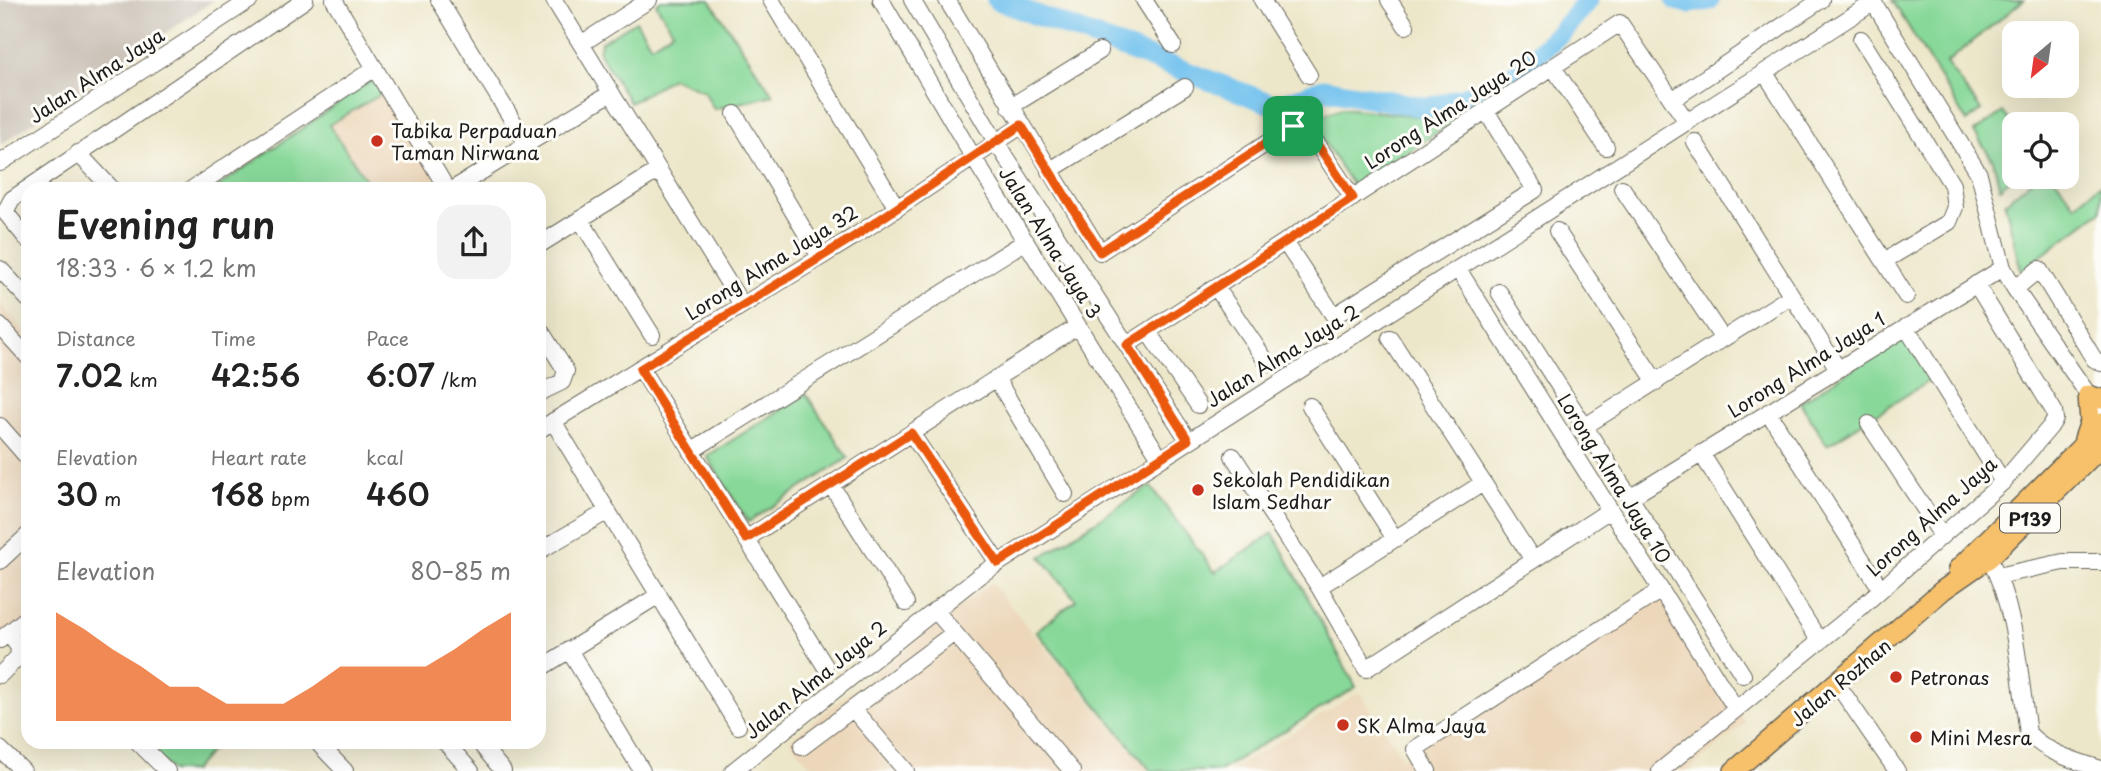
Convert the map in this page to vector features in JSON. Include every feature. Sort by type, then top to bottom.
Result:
[{"type":"main road","points":[[2094,397],[2090,422],[2094,448]]},
{"type":"main road","name":"Jalan Rozhan","points":[[1734,771],[1838,684],[1943,590],[1989,558],[2094,448],[2101,423]]},
{"type":"main road","name":"Jalan Rozhan","points":[[1943,590],[1960,567],[2094,448]]},
{"type":"street","name":"Jalan Alma Jaya","points":[[0,163],[250,0]]},
{"type":"street","points":[[37,182],[305,0]]},
{"type":"street","points":[[334,0],[443,182]]},
{"type":"street","points":[[439,0],[527,144]]},
{"type":"street","points":[[554,0],[742,305]]},
{"type":"street","points":[[581,44],[649,0]]},
{"type":"street","points":[[771,0],[897,208]]},
{"type":"street","name":"Jalan Alma Jaya 3","points":[[881,0],[974,157],[1160,458]]},
{"type":"street","name":"Jalan Alma Jaya 3","points":[[912,0],[996,142],[1188,440]]},
{"type":"street","name":"Jalan Alma Jaya 3","points":[[947,0],[1100,252],[1293,126],[1311,135],[1353,198]]},
{"type":"street","points":[[1144,0],[1173,44]]},
{"type":"street","points":[[1262,0],[1309,75]]},
{"type":"street","points":[[1390,0],[1406,26]]},
{"type":"street","points":[[1687,122],[1672,100],[1821,0]]},
{"type":"street","points":[[1873,1],[1979,174],[2003,268],[2015,289],[2094,397],[2101,413]]},
{"type":"street","name":"Jalan Alma Jaya 2","points":[[733,771],[934,610],[998,563],[1765,73],[1873,1]]},
{"type":"street","name":"Lorong Alma Jaya 20","points":[[1127,345],[1620,23],[1672,100]]},
{"type":"street","points":[[1861,38],[1952,184],[1955,206],[1949,222],[1884,261]]},
{"type":"street","points":[[1010,107],[1100,51]]},
{"type":"street","points":[[1553,67],[1606,147]]},
{"type":"street","points":[[203,182],[375,68]]},
{"type":"street","points":[[1765,73],[1906,296]]},
{"type":"street","points":[[1049,170],[1185,87]]},
{"type":"street","points":[[465,182],[611,93]]},
{"type":"street","name":"Jalan Alma Jaya 2","points":[[1285,242],[1334,316],[1535,190],[1486,111]]},
{"type":"street","points":[[735,114],[820,257]]},
{"type":"street","name":"Lorong Alma Jaya 32","points":[[546,426],[820,257],[1021,125]]},
{"type":"street","points":[[1695,142],[1838,369]]},
{"type":"street","points":[[79,153],[105,182]]},
{"type":"street","points":[[546,241],[659,170]]},
{"type":"street","points":[[1622,188],[1723,339]]},
{"type":"street","points":[[21,193],[12,199],[5,212],[21,231]]},
{"type":"street","points":[[580,219],[652,335]]},
{"type":"street","points":[[1557,231],[1656,382]]},
{"type":"street","points":[[691,451],[1026,241]]},
{"type":"street","name":"Lorong Alma Jaya 1","points":[[1631,497],[2003,268]]},
{"type":"street","points":[[0,269],[21,292]]},
{"type":"street","name":"Lorong Alma Jaya 10","points":[[1458,269],[1737,709]]},
{"type":"street","points":[[2015,289],[2039,269],[2094,359],[2101,363]]},
{"type":"street","name":"Lorong Alma Jaya","points":[[1737,709],[1820,642],[2003,482],[2050,427],[2054,411],[1976,284]]},
{"type":"street","points":[[1216,287],[1268,364]]},
{"type":"street","name":"Lorong Alma Jaya 10","points":[[1499,292],[1743,675]]},
{"type":"street","points":[[1566,439],[1791,296]]},
{"type":"street","points":[[0,326],[21,349]]},
{"type":"street","points":[[746,539],[1078,326]]},
{"type":"street","points":[[1906,327],[2003,482]]},
{"type":"street","points":[[1148,332],[1198,405]]},
{"type":"street","points":[[1390,338],[1533,560]]},
{"type":"street","points":[[546,339],[566,371],[562,382],[546,390]]},
{"type":"street","points":[[640,369],[825,666]]},
{"type":"street","points":[[996,378],[1065,494]]},
{"type":"street","points":[[1310,406],[1395,539]]},
{"type":"street","points":[[1768,412],[1881,589]]},
{"type":"street","points":[[553,421],[738,726]]},
{"type":"street","points":[[1869,424],[1941,534]]},
{"type":"street","points":[[0,426],[21,450]]},
{"type":"street","points":[[911,433],[998,563]]},
{"type":"street","points":[[1701,453],[1820,642]]},
{"type":"street","points":[[1233,456],[1319,587],[1366,669],[1610,510]]},
{"type":"street","points":[[1319,587],[1483,483]]},
{"type":"street","points":[[831,485],[906,603]]},
{"type":"street","points":[[546,547],[608,511]]},
{"type":"street","points":[[0,561],[21,542]]},
{"type":"street","points":[[1989,558],[1998,576],[2016,646],[2028,733],[2036,742],[2101,769]]},
{"type":"street","points":[[1998,576],[2063,562],[2101,562]]},
{"type":"street","points":[[1428,771],[1415,749],[1661,590]]},
{"type":"street","points":[[546,665],[659,594]]},
{"type":"street","points":[[934,610],[1068,770]]},
{"type":"street","points":[[0,675],[19,656],[18,646],[4,637],[21,623]]},
{"type":"street","points":[[802,747],[954,633]]},
{"type":"street","points":[[569,650],[642,771]]},
{"type":"street","points":[[1838,684],[1898,771]]},
{"type":"street","points":[[853,709],[906,771]]},
{"type":"street","points":[[1660,771],[1737,709]]},
{"type":"street","points":[[0,749],[23,771]]},
{"type":"street","points":[[145,749],[167,771]]},
{"type":"street","points":[[324,749],[345,771]]},
{"type":"street","points":[[451,749],[471,771]]},
{"type":"street","points":[[485,749],[503,771]]},
{"type":"shaded area","points":[[0,0],[214,0],[0,145]]},
{"type":"shaded area","name":"Tabika Perpaduan Taman Nirwana","points":[[383,93],[435,170],[433,182],[367,182],[329,125]]},
{"type":"shaded area","points":[[0,304],[21,326],[21,634],[0,651]]},
{"type":"shaded area","points":[[991,583],[1148,771],[815,771],[789,740]]},
{"type":"shaded area","points":[[1661,591],[1745,723],[1688,771],[1229,771],[1359,692],[1403,758]]},
{"type":"green space","points":[[661,0],[710,0],[773,95],[714,109],[704,91],[672,78],[630,103],[599,53],[601,42],[636,21],[651,45],[673,31],[656,4]]},
{"type":"green space","points":[[1892,0],[2024,0],[1946,63],[1981,110],[1967,122]]},
{"type":"green space","points":[[375,78],[383,93],[329,125],[367,182],[224,182]]},
{"type":"green space","points":[[1342,108],[1456,120],[1354,187],[1309,120]]},
{"type":"green space","points":[[2002,113],[2000,188],[1993,160],[1974,132]]},
{"type":"green space","points":[[2101,184],[2101,211],[2021,271],[2005,203],[2021,189],[2063,189],[2075,205]]},
{"type":"green space","points":[[1905,336],[1932,379],[1827,445],[1800,402]]},
{"type":"green space","points":[[806,394],[848,458],[748,522],[707,456]]},
{"type":"green space","points":[[1150,486],[1215,572],[1273,533],[1356,687],[1219,771],[1151,771],[1036,631],[1076,600],[1041,557]]},
{"type":"green space","points":[[151,749],[212,749],[193,771],[172,771]]},
{"type":"waterway","points":[[997,0],[1277,106],[1323,89],[1429,108],[1495,88],[1524,67],[1561,32],[1588,0]]},
{"type":"waterway","points":[[1676,0],[1688,3],[1709,0]]},
{"type":"place","name":"Tabika Perpaduan Taman Nirwana","points":[[377,141]]},
{"type":"place","name":"Sekolah Pendidikan Islam Sedhar","points":[[1198,490]]},
{"type":"place","name":"Petronas","points":[[1896,677]]},
{"type":"place","name":"SK Alma Jaya","points":[[1343,725]]},
{"type":"place","name":"Mini Mesra","points":[[1916,737]]},
{"type":"route","points":[[1021,125],[1100,252],[1293,126],[1311,135],[1353,198],[1127,345],[1188,440],[998,563],[911,433],[746,539],[640,369],[855,236],[1021,125]]}]
